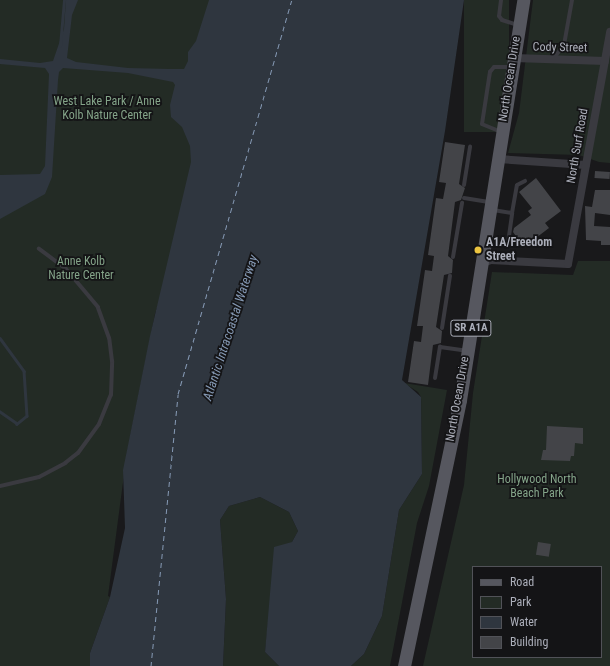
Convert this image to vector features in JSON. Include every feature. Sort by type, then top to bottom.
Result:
[{"type":"main road","name":"North Ocean Drive","points":[[406,662],[460,400],[467,351],[483,263],[523,0]]},
{"type":"street","name":"North Surf Road","points":[[483,263],[491,260],[568,264],[610,32]]},
{"type":"street","name":"Cody Street","points":[[513,63],[552,59],[605,61]]},
{"type":"street","points":[[498,159],[586,165]]},
{"type":"lane","points":[[501,0],[499,16],[502,20],[519,26]]},
{"type":"lane","points":[[552,59],[564,45],[572,0]]},
{"type":"lane","points":[[502,132],[482,124],[490,72],[494,67],[513,63]]},
{"type":"lane","points":[[464,185],[470,146]]},
{"type":"lane","points":[[508,243],[517,185],[525,181]]},
{"type":"lane","points":[[464,198],[512,213]]},
{"type":"lane","points":[[453,257],[462,203]]},
{"type":"lane","points":[[0,486],[38,477],[65,463],[78,453],[99,424],[110,395],[112,361],[109,338],[98,307],[66,269],[39,249]]},
{"type":"lane","points":[[442,328],[450,276]]},
{"type":"lane","points":[[435,378],[440,347],[467,351]]},
{"type":"green space","name":"West Lake Park / Anne Kolb Nature Center","points":[[0,0],[229,0],[226,91],[155,314],[127,452],[108,596],[110,597],[90,653],[90,666],[0,666]]},
{"type":"green space","points":[[464,0],[509,0],[509,132],[464,132]]},
{"type":"green space","points":[[533,0],[610,0],[610,163],[599,162],[579,155],[508,153],[519,113]]},
{"type":"green space","name":"Hollywood North Beach Park","points":[[578,261],[610,261],[610,666],[423,666],[464,485],[473,393],[492,272],[573,275]]},
{"type":"green space","points":[[404,383],[447,390],[429,486],[417,523],[390,666],[351,666],[364,654],[382,616],[399,510],[422,474],[421,397],[418,392]]},
{"type":"green space","points":[[260,497],[289,512],[298,531],[292,542],[268,623],[265,652],[279,666],[223,666],[226,599],[220,520],[229,506]]},
{"type":"water","name":"Atlantic Intracoastal Waterway","points":[[66,0],[78,0],[72,15],[67,58],[76,62],[128,68],[184,69],[188,61],[188,52],[196,41],[209,0],[464,0],[445,131],[402,380],[421,397],[422,474],[399,510],[382,616],[364,654],[351,666],[279,666],[265,652],[274,547],[292,542],[298,531],[289,512],[260,497],[229,506],[220,520],[226,599],[223,666],[90,666],[90,653],[110,597],[125,528],[123,470],[150,336],[191,162],[190,146],[182,127],[171,117],[170,105],[175,85],[173,82],[128,73],[63,68],[59,72],[58,80],[52,177],[45,194],[0,219],[0,175],[40,174],[45,166],[49,74],[45,68],[0,64],[0,59],[40,63],[53,61],[64,29]]},
{"type":"building","points":[[445,142],[465,145],[459,184],[465,188],[461,200],[455,202],[448,256],[453,260],[452,273],[444,275],[436,327],[442,331],[441,343],[433,345],[428,385],[408,382],[414,341],[421,342],[423,326],[417,326],[425,270],[432,271],[434,256],[428,255],[436,198],[443,199],[446,183],[439,182]]},
{"type":"building","points":[[595,171],[610,172],[609,179],[595,178]]},
{"type":"building","points":[[536,178],[561,211],[545,223],[549,228],[524,247],[513,232],[514,228],[531,215],[528,211],[532,208],[519,192]]},
{"type":"building","points":[[595,190],[610,190],[610,215],[595,213],[594,226],[610,227],[610,245],[601,245],[601,241],[586,240],[585,206],[592,207]]},
{"type":"building","points":[[547,426],[583,428],[583,444],[575,443],[574,456],[571,456],[570,461],[541,460],[543,450],[546,450]]},
{"type":"building","points":[[538,542],[551,544],[549,557],[536,555]]},
{"type":"waterway","points":[[60,46],[64,0]]},
{"type":"waterway","points":[[0,338],[24,371],[27,416],[17,424],[0,412]]},
{"type":"ferry route","points":[[151,666],[178,394],[292,0]]},
{"type":"place","name":"A1A/Freedom Street","points":[[478,250]]},
{"type":"park label","name":"Anne Kolb Nature Center","points":[[81,269]]}]
